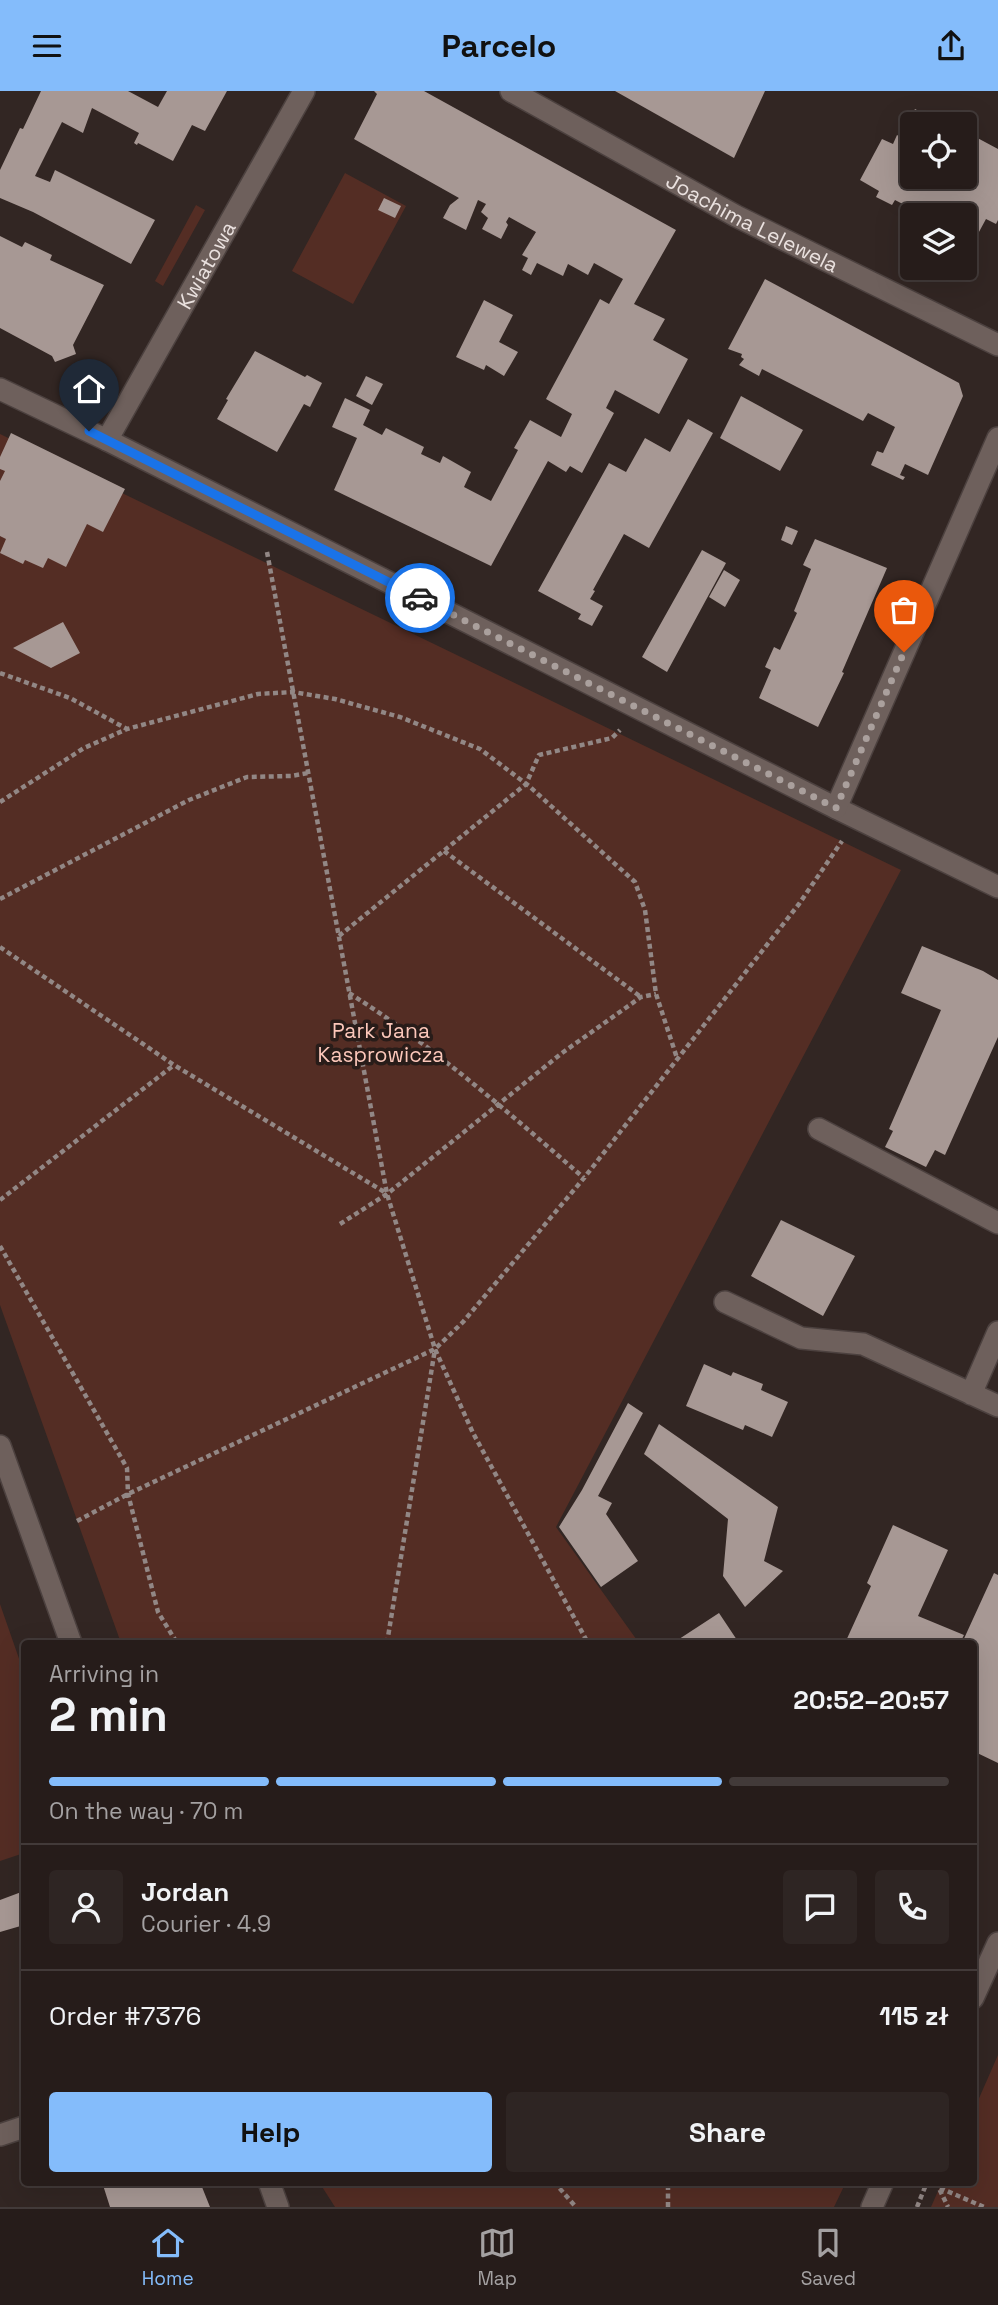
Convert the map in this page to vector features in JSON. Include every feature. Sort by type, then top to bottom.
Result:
[{"type":"street","name":"Kwiatowa","points":[[107,440],[304,91]]},
{"type":"street","name":"Joachima Lelewela","points":[[511,91],[736,216],[998,345]]},
{"type":"street","points":[[0,389],[107,440],[998,887]]},
{"type":"street","points":[[836,808],[998,437]]},
{"type":"street","points":[[819,1129],[998,1223]]},
{"type":"street","points":[[724,1302],[802,1338],[863,1344],[998,1406]]},
{"type":"street","points":[[971,1394],[998,1332]]},
{"type":"street","points":[[0,1446],[70,1640]]},
{"type":"street","points":[[977,1988],[998,1943]]},
{"type":"street","points":[[0,2135],[21,2128]]},
{"type":"street","points":[[270,2186],[278,2207]]},
{"type":"street","points":[[872,2207],[881,2186]]},
{"type":"path","points":[[265,541],[387,1193],[435,1349],[473,1433],[586,1640]]},
{"type":"path","points":[[0,673],[70,698],[127,729]]},
{"type":"path","points":[[0,803],[84,748],[127,729],[258,694],[293,692],[335,699],[400,717],[480,749],[526,784],[635,882],[645,910],[656,994],[677,1059]]},
{"type":"path","points":[[339,936],[526,784],[539,755],[612,738],[621,729]]},
{"type":"path","points":[[0,899],[201,796],[247,777],[308,773]]},
{"type":"path","points":[[77,1521],[128,1494],[435,1349],[463,1322],[584,1178],[799,904],[850,830],[836,808]]},
{"type":"path","points":[[444,851],[641,997]]},
{"type":"path","points":[[0,947],[174,1065],[387,1193]]},
{"type":"path","points":[[349,993],[378,1011],[498,1104],[584,1178]]},
{"type":"path","points":[[341,1224],[387,1193],[562,1053],[641,997],[656,994]]},
{"type":"path","points":[[0,1200],[174,1065]]},
{"type":"path","points":[[0,1246],[127,1468],[128,1494],[158,1612],[175,1640]]},
{"type":"path","points":[[387,1640],[435,1349]]},
{"type":"path","points":[[558,2186],[576,2207]]},
{"type":"path","points":[[668,2186],[668,2207]]},
{"type":"path","points":[[917,2207],[925,2186]]},
{"type":"path","points":[[940,2188],[948,2207]]},
{"type":"path","points":[[940,2188],[984,2207]]},
{"type":"green space","points":[[345,173],[406,206],[353,304],[292,271]]},
{"type":"green space","points":[[196,205],[205,210],[163,286],[155,281]]},
{"type":"green space","name":"Park Jana Kasprowicza","points":[[0,434],[901,870],[556,1527],[637,1640],[120,1640],[0,1305]]},
{"type":"green space","points":[[0,1604],[21,1664],[21,1854],[0,1861]]},
{"type":"green space","points":[[998,2055],[998,2207],[931,2207],[940,2186],[977,2186],[977,2103]]},
{"type":"green space","points":[[322,2186],[844,2186],[834,2207],[335,2207]]},
{"type":"building","points":[[41,91],[128,91],[158,107],[167,91],[227,91],[205,131],[192,125],[173,161],[138,143],[137,145],[134,143],[139,133],[92,108],[83,133],[62,122],[35,176],[50,182],[55,170],[155,220],[131,264],[33,212],[0,198],[0,170]]},
{"type":"building","points":[[374,91],[424,91],[676,230],[634,304],[665,319],[653,340],[688,359],[659,414],[615,390],[606,408],[614,413],[582,473],[570,466],[566,472],[548,461],[491,566],[334,490],[357,438],[332,427],[345,398],[370,410],[363,425],[382,435],[386,428],[424,447],[421,454],[440,463],[443,456],[471,472],[464,487],[491,501],[518,450],[514,448],[530,420],[561,437],[572,414],[546,399],[600,299],[609,304],[623,279],[594,263],[588,275],[568,264],[563,276],[537,263],[531,275],[522,270],[528,258],[522,255],[536,232],[509,217],[501,239],[482,229],[488,218],[481,212],[486,204],[478,200],[466,230],[443,218],[450,205],[459,198],[354,139],[377,94]]},
{"type":"building","points":[[615,91],[765,91],[734,158]]},
{"type":"building","points":[[897,135],[900,137],[900,189],[977,189],[977,138],[998,149],[996,224],[986,219],[977,236],[977,203],[901,203],[895,200],[892,205],[876,197],[879,191],[860,180],[882,139],[893,144]]},
{"type":"building","points":[[384,198],[401,206],[395,218],[378,210]]},
{"type":"building","points":[[0,236],[22,247],[25,242],[52,255],[50,260],[104,285],[73,345],[76,354],[55,362],[52,356],[0,328]]},
{"type":"building","points":[[765,279],[959,383],[963,396],[928,475],[905,464],[900,475],[905,477],[903,480],[871,465],[877,451],[883,453],[895,427],[868,413],[863,421],[762,369],[759,376],[739,365],[744,359],[742,354],[728,349]]},
{"type":"building","points":[[484,300],[513,315],[499,342],[518,352],[504,376],[486,365],[484,370],[456,357]]},
{"type":"building","points":[[255,351],[322,383],[310,407],[304,404],[277,452],[217,419]]},
{"type":"building","points":[[366,376],[383,384],[372,405],[356,396]]},
{"type":"building","points":[[741,396],[803,430],[780,471],[720,438]]},
{"type":"building","points":[[688,419],[713,433],[649,548],[624,534],[590,599],[603,606],[592,626],[578,619],[581,614],[538,591],[609,463],[626,472],[645,438],[670,452]]},
{"type":"building","points":[[11,433],[125,489],[103,532],[87,524],[66,567],[48,558],[43,568],[25,560],[23,564],[0,553],[6,539],[0,536],[0,481],[5,471],[0,469],[0,457]]},
{"type":"building","points":[[786,526],[798,531],[792,545],[781,540]]},
{"type":"building","points":[[815,539],[887,568],[842,672],[844,673],[818,727],[759,698],[771,670],[765,667],[774,647],[780,650],[797,613],[794,611],[811,569],[803,565]]},
{"type":"building","points":[[702,550],[726,563],[667,672],[642,657]]},
{"type":"building","points":[[724,570],[740,580],[725,607],[709,597]]},
{"type":"building","points":[[63,622],[80,653],[51,668],[13,648]]},
{"type":"building","points":[[922,946],[998,980],[998,1037],[945,1155],[935,1150],[926,1167],[885,1147],[893,1131],[889,1129],[941,1010],[901,993]]},
{"type":"building","points":[[781,1220],[855,1256],[823,1316],[751,1276]]},
{"type":"building","points":[[704,1364],[731,1376],[733,1372],[763,1384],[761,1390],[788,1402],[772,1437],[745,1425],[743,1430],[686,1406]]},
{"type":"building","points":[[628,1403],[643,1413],[598,1496],[612,1503],[606,1514],[638,1561],[601,1587],[559,1527],[582,1490]]},
{"type":"building","points":[[659,1424],[778,1507],[764,1561],[783,1571],[745,1607],[723,1576],[728,1519],[644,1454]]},
{"type":"building","points":[[893,1525],[948,1550],[918,1616],[964,1635],[962,1640],[846,1640],[871,1586],[867,1583]]},
{"type":"building","points":[[994,1573],[998,1575],[998,1763],[977,1753],[977,1640],[963,1640]]},
{"type":"building","points":[[719,1613],[737,1640],[678,1640]]},
{"type":"building","points":[[21,1892],[21,1926],[0,1932],[0,1900]]},
{"type":"building","points":[[103,2186],[202,2186],[210,2207],[110,2207]]},
{"type":"way so far","points":[[420,598],[836,808],[904,652]]},
{"type":"route","points":[[89,431],[420,598]]}]
